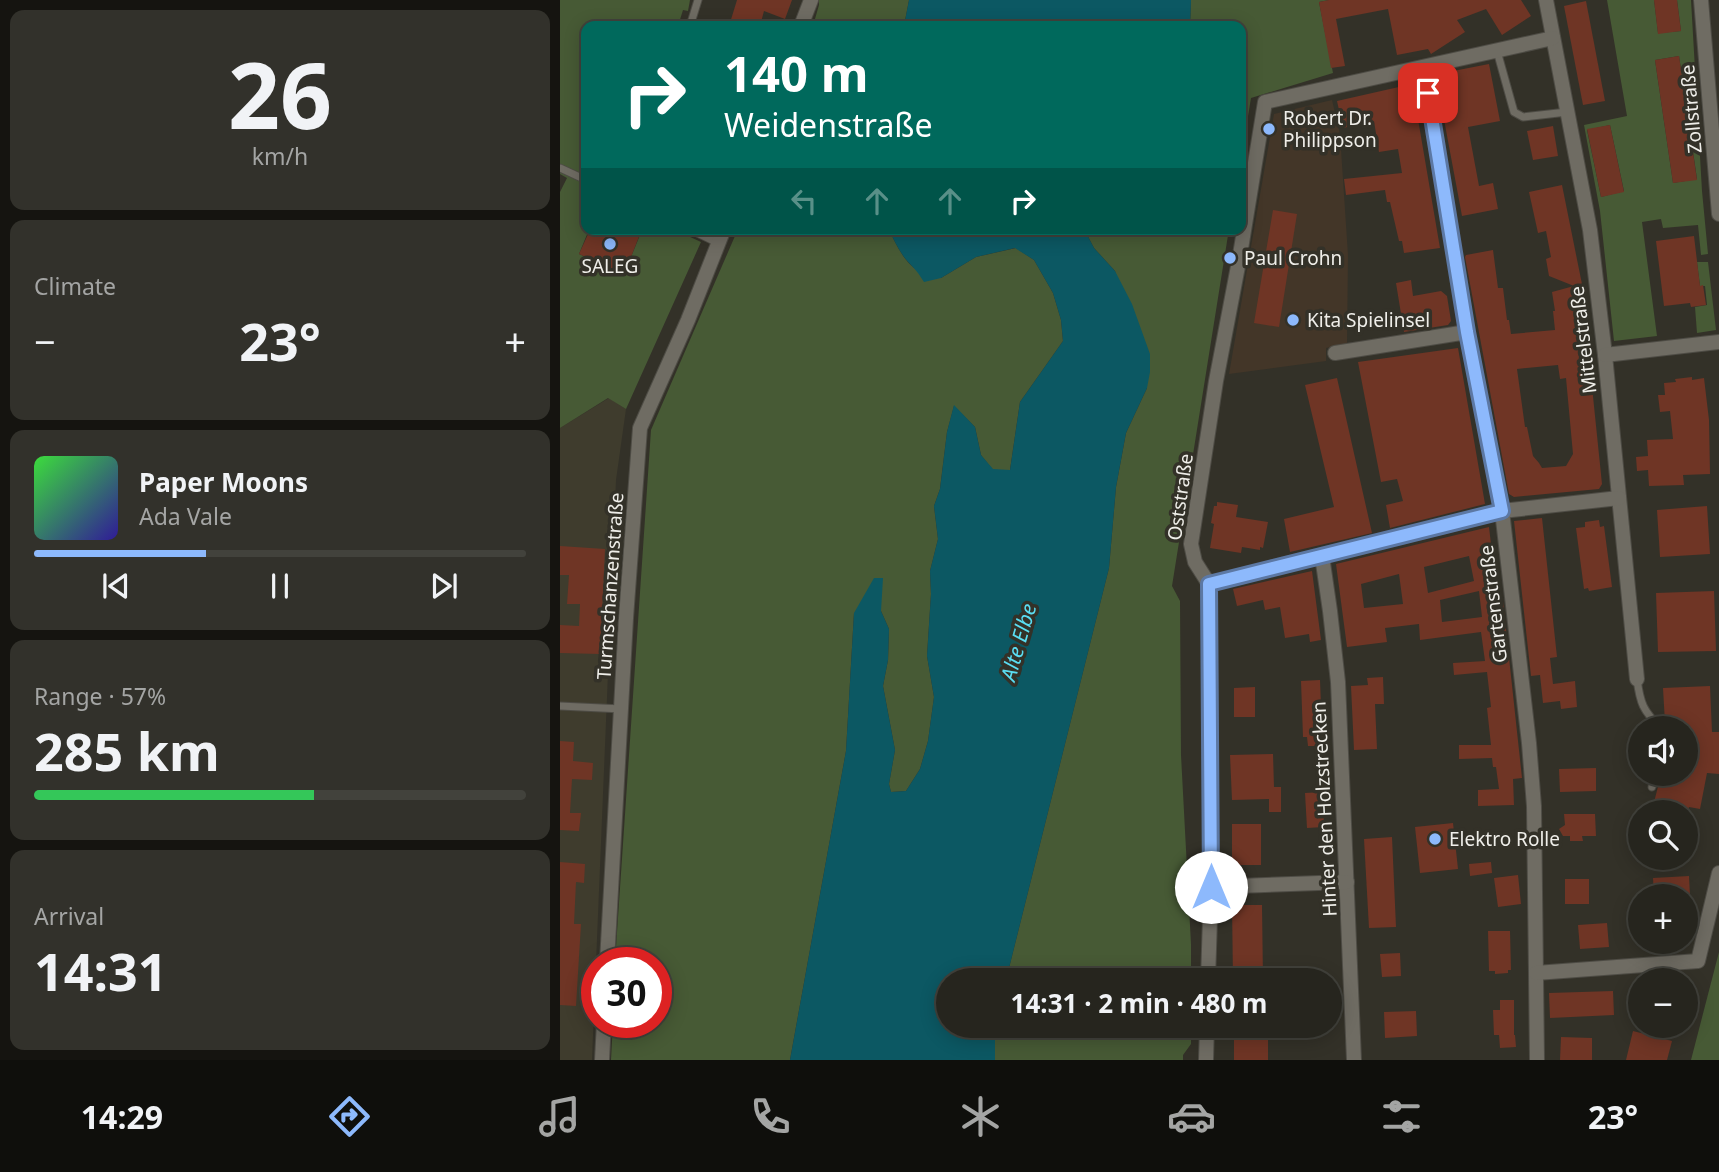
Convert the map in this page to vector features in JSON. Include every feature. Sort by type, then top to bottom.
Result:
[{"type":"street","points":[[803,21],[811,0]]},
{"type":"street","name":"Mittelstraße","points":[[1546,0],[1590,230],[1637,679]]},
{"type":"street","name":"Zollstraße","points":[[1701,0],[1719,214]]},
{"type":"street","points":[[1423,66],[1553,38]]},
{"type":"street","name":"Oststraße","points":[[1246,218],[1265,102],[1423,66]]},
{"type":"street","name":"Gartenstraße","points":[[1423,66],[1467,332],[1502,511],[1534,806],[1537,1060]]},
{"type":"street","name":"Oststraße","points":[[1208,968],[1211,887],[1209,584],[1195,562],[1191,544],[1216,381],[1243,235]]},
{"type":"street","name":"Turmschanzenstraße","points":[[608,947],[626,618],[640,428],[688,320],[721,236]]},
{"type":"street","points":[[1335,353],[1467,332]]},
{"type":"street","points":[[1605,355],[1719,342]]},
{"type":"street","points":[[1209,584],[1502,511],[1619,498]]},
{"type":"street","name":"Hinter den Holzstrecken","points":[[1322,556],[1336,665],[1348,882],[1354,1060]]},
{"type":"street","points":[[1536,973],[1698,961],[1719,873]]},
{"type":"street","points":[[1211,887],[1348,882]]},
{"type":"street","points":[[601,1060],[603,1038]]},
{"type":"street","points":[[1206,1060],[1207,1038]]},
{"type":"lane","points":[[692,21],[698,0]]},
{"type":"lane","points":[[1497,51],[1514,112],[1522,117],[1567,112]]},
{"type":"lane","points":[[560,168],[581,178]]},
{"type":"lane","points":[[1637,679],[1639,699],[1649,716]]},
{"type":"lane","points":[[560,706],[622,709]]},
{"type":"shaded area","points":[[1332,100],[1340,134],[1348,255],[1347,344],[1326,348],[1326,361],[1229,374],[1274,114]]},
{"type":"shaded area","points":[[609,398],[626,409],[616,480],[597,947],[581,947],[581,1038],[593,1038],[592,1060],[560,1060],[560,428]]},
{"type":"green space","points":[[560,0],[690,0],[688,11],[683,10],[680,21],[581,21],[581,235],[587,235],[579,254],[624,274],[640,235],[686,235],[701,242],[626,409],[608,398],[560,428],[560,192],[567,178],[560,174]]},
{"type":"green space","points":[[819,0],[909,0],[905,21],[814,21]]},
{"type":"green space","points":[[1191,0],[1329,0],[1319,2],[1333,73],[1251,98],[1246,128],[1246,21],[1190,21]]},
{"type":"green space","points":[[1607,0],[1654,0],[1658,33],[1681,31],[1677,0],[1691,0],[1708,254],[1701,255],[1698,225],[1663,228],[1661,219],[1642,222],[1657,336],[1614,341],[1600,211],[1584,125],[1627,116]],"holes":[[[1679,56],[1697,179],[1673,183],[1655,60]],[[1610,125],[1624,191],[1601,197],[1587,130]]]},
{"type":"green space","points":[[735,235],[892,235],[897,247],[914,268],[941,278],[976,257],[1016,248],[1034,260],[1053,293],[1061,320],[1063,341],[1020,402],[1010,470],[993,470],[981,455],[975,427],[954,406],[947,432],[940,489],[934,506],[938,539],[930,571],[927,656],[934,697],[928,741],[920,769],[906,791],[891,792],[889,784],[895,750],[883,686],[888,660],[889,629],[881,611],[854,613],[846,751],[790,1060],[611,1060],[612,1038],[672,1038],[672,947],[616,947],[651,430]]},
{"type":"green space","points":[[1087,235],[1228,235],[1172,586],[1180,601],[1181,755],[1191,968],[1009,968],[1109,568],[1116,487],[1126,433],[1147,388],[1115,271],[1094,248]]},
{"type":"green space","points":[[1697,262],[1708,262],[1716,330],[1697,333],[1695,307],[1707,305],[1705,286],[1700,286]]},
{"type":"green space","points":[[1719,952],[1719,1060],[1691,1060]]},
{"type":"green space","points":[[995,1038],[1191,1038],[1183,1060],[995,1060]]},
{"type":"water","points":[[909,0],[1191,0],[1190,21],[905,21]]},
{"type":"water","name":"Alte Elbe","points":[[892,235],[1087,235],[1094,248],[1115,271],[1132,304],[1150,354],[1150,372],[1147,388],[1126,433],[1116,487],[1109,568],[1009,968],[936,968],[936,1038],[995,1038],[995,1060],[790,1060],[846,751],[854,613],[874,578],[883,578],[881,611],[889,629],[888,660],[883,686],[895,750],[889,784],[891,792],[906,791],[920,769],[928,741],[934,697],[927,656],[930,571],[938,539],[934,506],[940,489],[947,432],[954,405],[975,427],[981,455],[993,469],[1010,470],[1020,402],[1063,341],[1061,320],[1053,293],[1034,260],[1015,248],[976,257],[941,278],[924,282]]},
{"type":"building","points":[[737,0],[792,0],[785,19],[764,11],[761,21],[731,21]]},
{"type":"building","points":[[1521,0],[1531,16],[1502,35],[1486,9],[1457,20],[1465,32],[1431,54],[1428,49],[1397,55],[1388,9],[1336,19],[1345,66],[1331,68],[1319,2]]},
{"type":"building","points":[[1654,0],[1677,0],[1681,31],[1658,34]]},
{"type":"building","points":[[1586,1],[1605,101],[1583,105],[1564,6]]},
{"type":"building","points":[[1679,56],[1697,180],[1673,183],[1655,60]]},
{"type":"building","points":[[1489,64],[1500,121],[1468,127],[1479,186],[1493,183],[1498,209],[1462,216],[1437,82],[1443,73]]},
{"type":"building","points":[[1412,84],[1440,248],[1404,253],[1385,190],[1346,195],[1344,179],[1402,173],[1398,149],[1379,152],[1374,121],[1343,128],[1337,101]]},
{"type":"building","points":[[1610,125],[1624,192],[1601,197],[1587,129]]},
{"type":"building","points":[[1553,126],[1558,156],[1533,160],[1527,131]]},
{"type":"building","points":[[1562,185],[1585,299],[1602,484],[1599,489],[1514,497],[1509,494],[1465,257],[1493,250],[1498,288],[1503,288],[1511,334],[1555,330],[1552,292],[1574,286],[1549,276],[1546,259],[1551,257],[1546,231],[1538,233],[1529,192]],"holes":[[[1558,365],[1560,379],[1566,378],[1573,454],[1566,466],[1542,468],[1533,456],[1525,427],[1517,369]]]},
{"type":"building","points":[[1273,210],[1297,214],[1279,327],[1254,323]]},
{"type":"building","name":"SALEG","points":[[588,235],[640,235],[624,275],[579,254]]},
{"type":"building","points":[[1694,236],[1700,286],[1703,285],[1706,305],[1691,307],[1690,303],[1664,306],[1656,241]]},
{"type":"building","points":[[1411,280],[1413,296],[1441,291],[1447,296],[1451,321],[1448,325],[1404,332],[1396,283]]},
{"type":"building","points":[[1458,348],[1485,504],[1390,528],[1386,505],[1403,501],[1397,479],[1381,482],[1358,362]]},
{"type":"building","points":[[1692,377],[1692,380],[1704,378],[1709,420],[1710,474],[1683,475],[1684,485],[1649,486],[1648,470],[1637,471],[1636,457],[1648,456],[1647,440],[1673,439],[1670,411],[1660,412],[1658,395],[1665,395],[1664,383]]},
{"type":"building","points":[[1337,378],[1372,533],[1290,552],[1284,519],[1334,507],[1305,385]]},
{"type":"building","points":[[1217,502],[1238,505],[1236,517],[1268,522],[1263,548],[1260,547],[1260,550],[1242,547],[1241,553],[1210,548],[1214,524],[1211,523]]},
{"type":"building","points":[[1707,506],[1710,554],[1660,557],[1657,510]]},
{"type":"building","points":[[1542,518],[1557,657],[1550,658],[1553,684],[1575,681],[1577,707],[1561,709],[1560,701],[1543,703],[1540,675],[1531,676],[1514,521]]},
{"type":"building","points":[[1599,520],[1600,527],[1604,526],[1612,587],[1589,591],[1588,588],[1584,589],[1576,528],[1585,527],[1585,522]]},
{"type":"building","points":[[1489,527],[1498,603],[1503,602],[1522,778],[1513,779],[1514,805],[1478,806],[1478,790],[1499,789],[1496,767],[1493,767],[1492,758],[1459,759],[1459,745],[1491,745],[1487,672],[1454,675],[1453,663],[1485,661],[1481,632],[1420,640],[1419,624],[1385,628],[1387,642],[1347,647],[1336,564]],"holes":[[[1469,556],[1474,581],[1428,593],[1424,567]],[[1399,574],[1403,604],[1364,608],[1361,584]],[[1479,591],[1482,617],[1442,622],[1440,600]]]},
{"type":"building","points":[[560,546],[605,549],[600,654],[560,653],[560,625],[579,626],[580,604],[567,604],[569,575],[560,575]]},
{"type":"building","points":[[1312,571],[1321,640],[1310,642],[1309,634],[1285,638],[1280,607],[1265,610],[1263,600],[1237,606],[1233,589]]},
{"type":"building","points":[[1714,591],[1716,651],[1658,652],[1656,593]]},
{"type":"building","points":[[1383,677],[1384,704],[1375,704],[1377,749],[1354,750],[1351,686],[1368,685],[1367,678]]},
{"type":"building","points":[[1320,680],[1322,732],[1328,731],[1328,746],[1308,746],[1307,737],[1303,737],[1301,681]]},
{"type":"building","points":[[1710,686],[1712,732],[1719,732],[1719,774],[1707,773],[1700,809],[1698,800],[1655,800],[1658,786],[1698,786],[1698,716],[1665,716],[1663,688]]},
{"type":"building","points":[[1255,687],[1255,717],[1234,717],[1234,688]]},
{"type":"building","points":[[560,741],[574,742],[573,761],[593,763],[592,780],[572,779],[570,813],[581,813],[579,831],[560,830]]},
{"type":"building","points":[[1273,754],[1274,787],[1281,787],[1281,812],[1269,812],[1269,799],[1232,800],[1230,755]]},
{"type":"building","points":[[1596,768],[1596,791],[1560,792],[1559,769]]},
{"type":"building","points":[[1323,792],[1324,827],[1307,828],[1305,793]]},
{"type":"building","points":[[1564,814],[1595,814],[1596,836],[1582,836],[1583,841],[1570,841],[1570,836],[1563,836],[1559,829],[1565,825]]},
{"type":"building","name":"Elektro Rolle","points":[[1453,823],[1458,869],[1420,873],[1415,827]]},
{"type":"building","points":[[1232,824],[1261,824],[1261,865],[1232,865]]},
{"type":"building","points":[[1392,837],[1396,927],[1369,928],[1364,839]]},
{"type":"building","points":[[560,862],[585,864],[584,883],[576,882],[574,924],[581,924],[576,1006],[560,1005]]},
{"type":"building","points":[[1491,862],[1492,873],[1470,876],[1469,864]]},
{"type":"building","points":[[1518,875],[1521,904],[1498,907],[1494,878]]},
{"type":"building","points":[[1689,876],[1689,884],[1653,884],[1653,878]]},
{"type":"building","points":[[1565,879],[1589,879],[1589,904],[1565,904]]},
{"type":"building","points":[[1232,905],[1262,905],[1263,968],[1233,968]]},
{"type":"building","points":[[1607,923],[1609,947],[1580,949],[1578,925]]},
{"type":"building","points":[[1488,931],[1510,931],[1511,970],[1508,970],[1508,973],[1495,974],[1495,971],[1489,971]]},
{"type":"building","points":[[1400,953],[1401,976],[1382,977],[1380,954]]},
{"type":"building","points":[[1613,991],[1614,1015],[1550,1018],[1549,993]]},
{"type":"building","points":[[1500,1000],[1514,1000],[1516,1047],[1500,1048],[1499,1035],[1494,1035],[1493,1010],[1500,1010]]},
{"type":"building","points":[[1416,1011],[1417,1036],[1385,1038],[1384,1012]]},
{"type":"building","points":[[1561,1037],[1592,1038],[1592,1060],[1560,1060]]},
{"type":"building","points":[[1234,1038],[1268,1038],[1268,1060],[1234,1060]]},
{"type":"building","points":[[1631,1038],[1660,1038],[1672,1041],[1667,1060],[1626,1060]]},
{"type":"place","name":"Robert Dr. Philippson","points":[[1269,129]]},
{"type":"place","name":"SALEG","points":[[610,244]]},
{"type":"place","name":"Paul Crohn","points":[[1230,258]]},
{"type":"place","name":"Kita Spielinsel","points":[[1293,320]]},
{"type":"place","name":"Elektro Rolle","points":[[1435,839]]},
{"type":"route","points":[[1211,887],[1209,584],[1502,511],[1467,332],[1428,93]]}]
